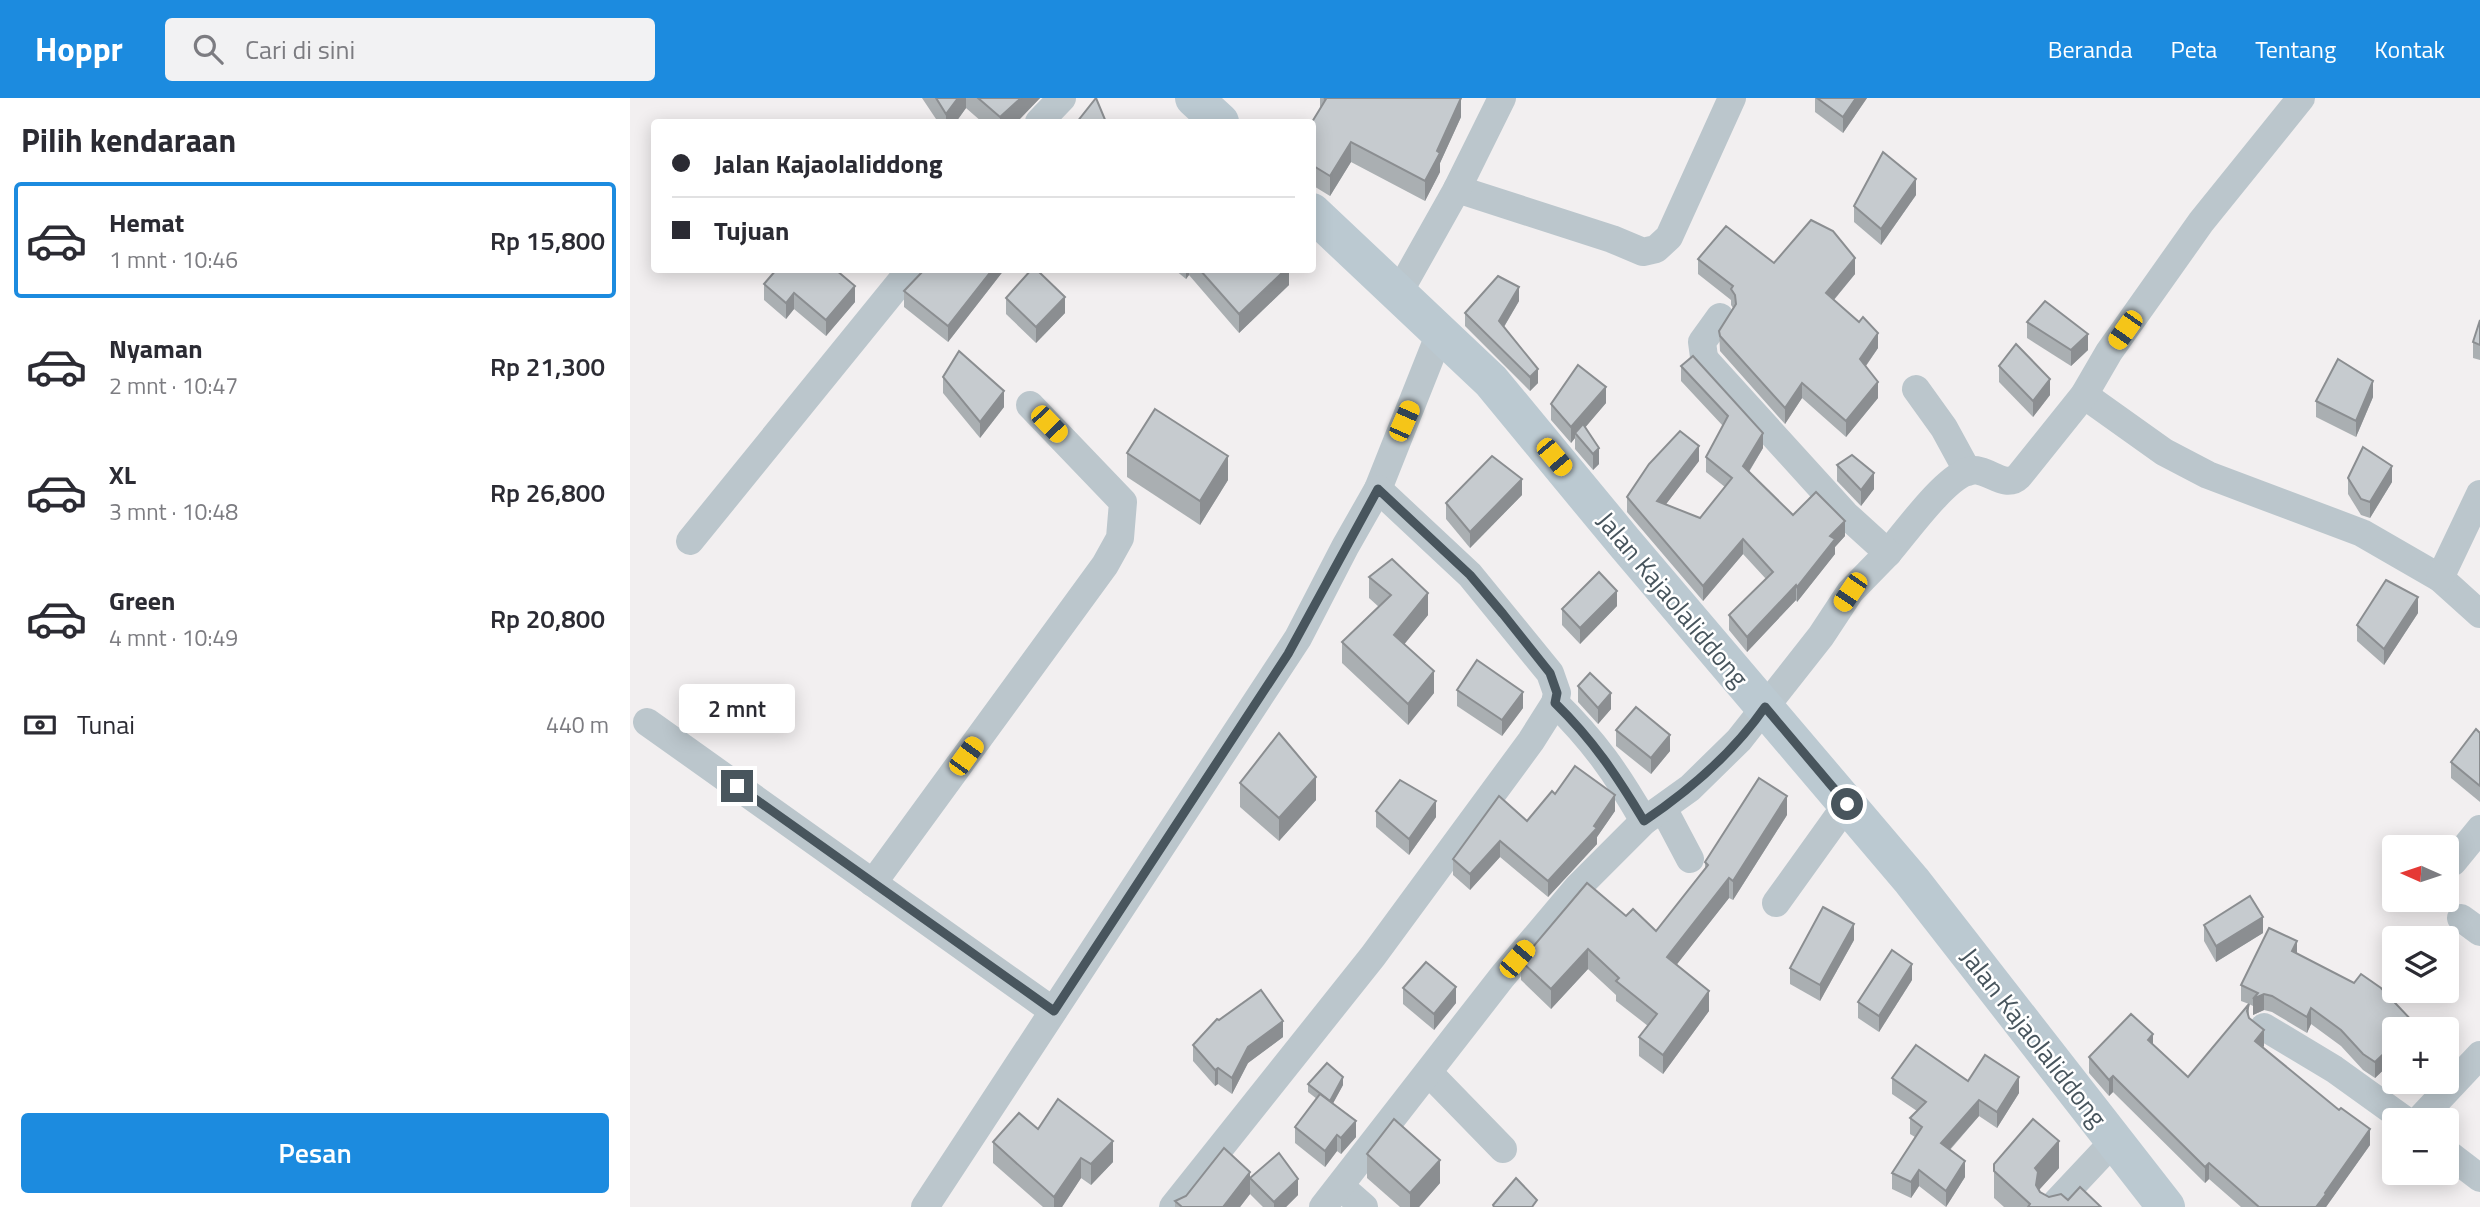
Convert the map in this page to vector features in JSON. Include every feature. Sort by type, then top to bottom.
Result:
[{"type":"street","points":[[1042,119],[1062,98]]},
{"type":"street","points":[[1194,98],[1217,119]]},
{"type":"street","points":[[1398,294],[1457,189],[1502,98]]},
{"type":"street","points":[[1457,189],[1612,239],[1643,252],[1656,249],[1669,237],[1732,98]]},
{"type":"street","points":[[1364,1207],[1332,1196],[1502,977],[1569,898],[1653,815],[1690,788],[1754,723],[1821,636],[1850,592],[1888,553],[1932,501],[1968,471],[1977,470],[2006,481],[2015,481],[2084,395],[2109,352],[2202,222],[2301,98]]},
{"type":"street","name":"Jalan Kajaolaliddong","points":[[1316,216],[1491,381],[1980,966],[2166,1207]]},
{"type":"street","points":[[690,541],[908,273]]},
{"type":"street","points":[[1720,317],[1702,342],[1707,362],[1845,514],[1888,553]]},
{"type":"street","points":[[925,1207],[1286,657],[1378,489],[1440,333]]},
{"type":"street","points":[[1916,388],[1944,428],[1968,471]]},
{"type":"street","points":[[2084,395],[2164,452],[2208,475],[2362,533],[2440,578],[2480,614]]},
{"type":"street","points":[[873,883],[1097,576],[1120,538],[1123,502],[1030,405]]},
{"type":"street","points":[[1173,1207],[1373,956],[1531,741],[1555,703],[1557,693],[1550,673],[1503,614],[1470,575],[1378,489]]},
{"type":"street","points":[[2440,578],[2480,494]]},
{"type":"street","points":[[1555,703],[1584,731],[1690,859]]},
{"type":"street","points":[[647,722],[1054,1011]]},
{"type":"street","points":[[1776,903],[1847,804]]},
{"type":"street","points":[[2459,855],[2480,829]]},
{"type":"street","points":[[2264,1027],[2334,1069],[2388,1108]]},
{"type":"street","points":[[2429,1108],[2480,1055]]},
{"type":"street","points":[[1429,1073],[1503,1149]]},
{"type":"street","points":[[2052,1207],[2114,1141]]},
{"type":"street","points":[[2459,1162],[2480,1178]]},
{"type":"building","points":[[936,98],[958,98],[946,114]]},
{"type":"building","points":[[978,98],[1021,98],[1000,117]]},
{"type":"building","points":[[1096,98],[1105,119],[1079,119]]},
{"type":"building","points":[[1324,98],[1461,98],[1437,151],[1440,153],[1425,181],[1351,142],[1330,176],[1316,167],[1316,119],[1314,119],[1326,99]]},
{"type":"building","points":[[1817,98],[1856,98],[1843,117]]},
{"type":"building","points":[[1883,152],[1916,179],[1881,229],[1854,206]]},
{"type":"building","points":[[1811,220],[1833,231],[1855,258],[1826,293],[1859,322],[1863,317],[1878,333],[1860,359],[1878,382],[1846,421],[1802,383],[1785,408],[1720,336],[1719,331],[1736,304],[1731,289],[1733,286],[1698,259],[1726,226],[1774,263]]},
{"type":"building","points":[[773,273],[840,273],[855,286],[826,320],[794,293],[786,303],[764,284]]},
{"type":"building","points":[[921,273],[990,273],[948,326],[904,291]]},
{"type":"building","points":[[1028,273],[1040,273],[1065,297],[1036,327],[1006,298]]},
{"type":"building","points":[[1203,273],[1282,273],[1239,314]]},
{"type":"building","points":[[1498,276],[1519,287],[1499,321],[1538,369],[1530,377],[1465,313]]},
{"type":"building","points":[[2045,301],[2088,334],[2071,350],[2027,322]]},
{"type":"building","points":[[2480,320],[2480,345],[2473,342]]},
{"type":"building","points":[[2016,344],[2050,379],[2033,401],[1999,366]]},
{"type":"building","points":[[959,351],[1004,391],[980,422],[943,377]]},
{"type":"building","points":[[1693,356],[1763,433],[1743,466],[1793,515],[1816,492],[1845,521],[1830,536],[1835,539],[1797,587],[1796,585],[1747,637],[1729,615],[1773,572],[1743,539],[1703,586],[1627,497],[1649,464],[1680,431],[1699,446],[1657,501],[1700,518],[1732,478],[1706,457],[1728,416],[1681,366]]},
{"type":"building","points":[[2338,359],[2373,381],[2356,421],[2316,401]]},
{"type":"building","points":[[1578,365],[1606,387],[1571,427],[1551,404]]},
{"type":"building","points":[[1155,409],[1228,456],[1200,501],[1127,453]]},
{"type":"building","points":[[1583,424],[1599,448],[1593,454],[1575,433]]},
{"type":"building","points":[[2363,447],[2392,466],[2370,502],[2361,499],[2348,478]]},
{"type":"building","points":[[1852,455],[1874,473],[1861,490],[1837,465]]},
{"type":"building","points":[[1492,456],[1522,479],[1470,532],[1446,503]]},
{"type":"building","points":[[1392,559],[1428,593],[1394,635],[1434,671],[1408,704],[1342,642],[1391,595],[1369,577]]},
{"type":"building","points":[[1599,572],[1617,591],[1580,628],[1562,609]]},
{"type":"building","points":[[2386,580],[2418,597],[2384,649],[2357,625]]},
{"type":"building","points":[[1477,660],[1523,692],[1502,720],[1457,690]]},
{"type":"building","points":[[1590,673],[1611,693],[1598,708],[1578,686]]},
{"type":"building","points":[[1636,707],[1670,735],[1651,758],[1616,730]]},
{"type":"building","points":[[2476,729],[2480,733],[2480,786],[2451,762]]},
{"type":"building","points":[[1279,733],[1316,777],[1279,818],[1240,783]]},
{"type":"building","points":[[1575,766],[1615,795],[1594,826],[1597,828],[1548,881],[1500,841],[1470,874],[1453,859],[1499,796],[1527,821],[1552,791],[1555,794]]},
{"type":"building","points":[[1759,778],[1787,796],[1733,881],[1729,878],[1667,957],[1709,991],[1663,1055],[1639,1037],[1657,1014],[1616,981],[1619,978],[1588,949],[1551,989],[1521,961],[1587,883],[1626,916],[1633,909],[1656,931],[1708,865],[1705,862]]},
{"type":"building","points":[[1400,780],[1436,801],[1409,839],[1376,811]]},
{"type":"building","points":[[2250,896],[2263,917],[2216,946],[2204,925]]},
{"type":"building","points":[[1823,907],[1854,924],[1820,985],[1790,968]]},
{"type":"building","points":[[2269,928],[2297,941],[2292,951],[2354,983],[2361,974],[2382,989],[2382,1003],[2395,1003],[2408,1017],[2382,1017],[2382,1055],[2375,1062],[2363,1054],[2341,1030],[2311,1008],[2307,1017],[2272,996],[2264,994],[2253,999],[2258,993],[2241,985]]},
{"type":"building","points":[[1892,950],[1912,964],[1879,1016],[1858,1002]]},
{"type":"building","points":[[1426,962],[1456,987],[1434,1014],[1403,988]]},
{"type":"building","points":[[1261,990],[1283,1021],[1248,1047],[1232,1078],[1218,1068],[1215,1070],[1193,1045],[1217,1019]]},
{"type":"building","points":[[2249,1004],[2249,1018],[2264,1030],[2255,1041],[2339,1110],[2341,1108],[2370,1129],[2316,1207],[2259,1207],[2209,1163],[2205,1167],[2113,1076],[2109,1080],[2089,1057],[2131,1014],[2153,1034],[2148,1040],[2188,1077]]},
{"type":"building","points":[[1916,1045],[1968,1081],[1985,1055],[2019,1077],[1997,1112],[1979,1100],[1941,1143],[1965,1161],[1946,1191],[1919,1170],[1911,1182],[1892,1173],[1922,1127],[1910,1118],[1926,1102],[1892,1078]]},
{"type":"building","points":[[1327,1063],[1343,1077],[1330,1101],[1308,1084]]},
{"type":"building","points":[[1320,1094],[1356,1121],[1341,1138],[1337,1135],[1325,1151],[1295,1127]]},
{"type":"building","points":[[1058,1099],[1113,1141],[1091,1164],[1081,1158],[1054,1197],[993,1142],[1019,1113],[1038,1129]]},
{"type":"building","points":[[1394,1119],[1440,1160],[1410,1193],[1367,1154]]},
{"type":"building","points":[[2033,1119],[2059,1141],[2035,1168],[2038,1172],[2036,1185],[2040,1192],[2049,1197],[2061,1194],[2068,1200],[2080,1187],[2101,1207],[2028,1207],[2030,1204],[1994,1171],[1994,1164]]},
{"type":"building","points":[[1224,1148],[1250,1172],[1223,1207],[1182,1207],[1175,1201],[1186,1196]]},
{"type":"building","points":[[1279,1153],[1298,1179],[1274,1202],[1250,1178]]},
{"type":"building","points":[[1516,1178],[1537,1200],[1532,1207],[1494,1207],[1493,1205]]},
{"type":"route","points":[[737,786],[1054,1011],[1298,638],[1378,489],[1470,575],[1535,653],[1550,673],[1557,693],[1555,703],[1601,751],[1644,821],[1690,788],[1739,740],[1765,707],[1847,804]]}]
